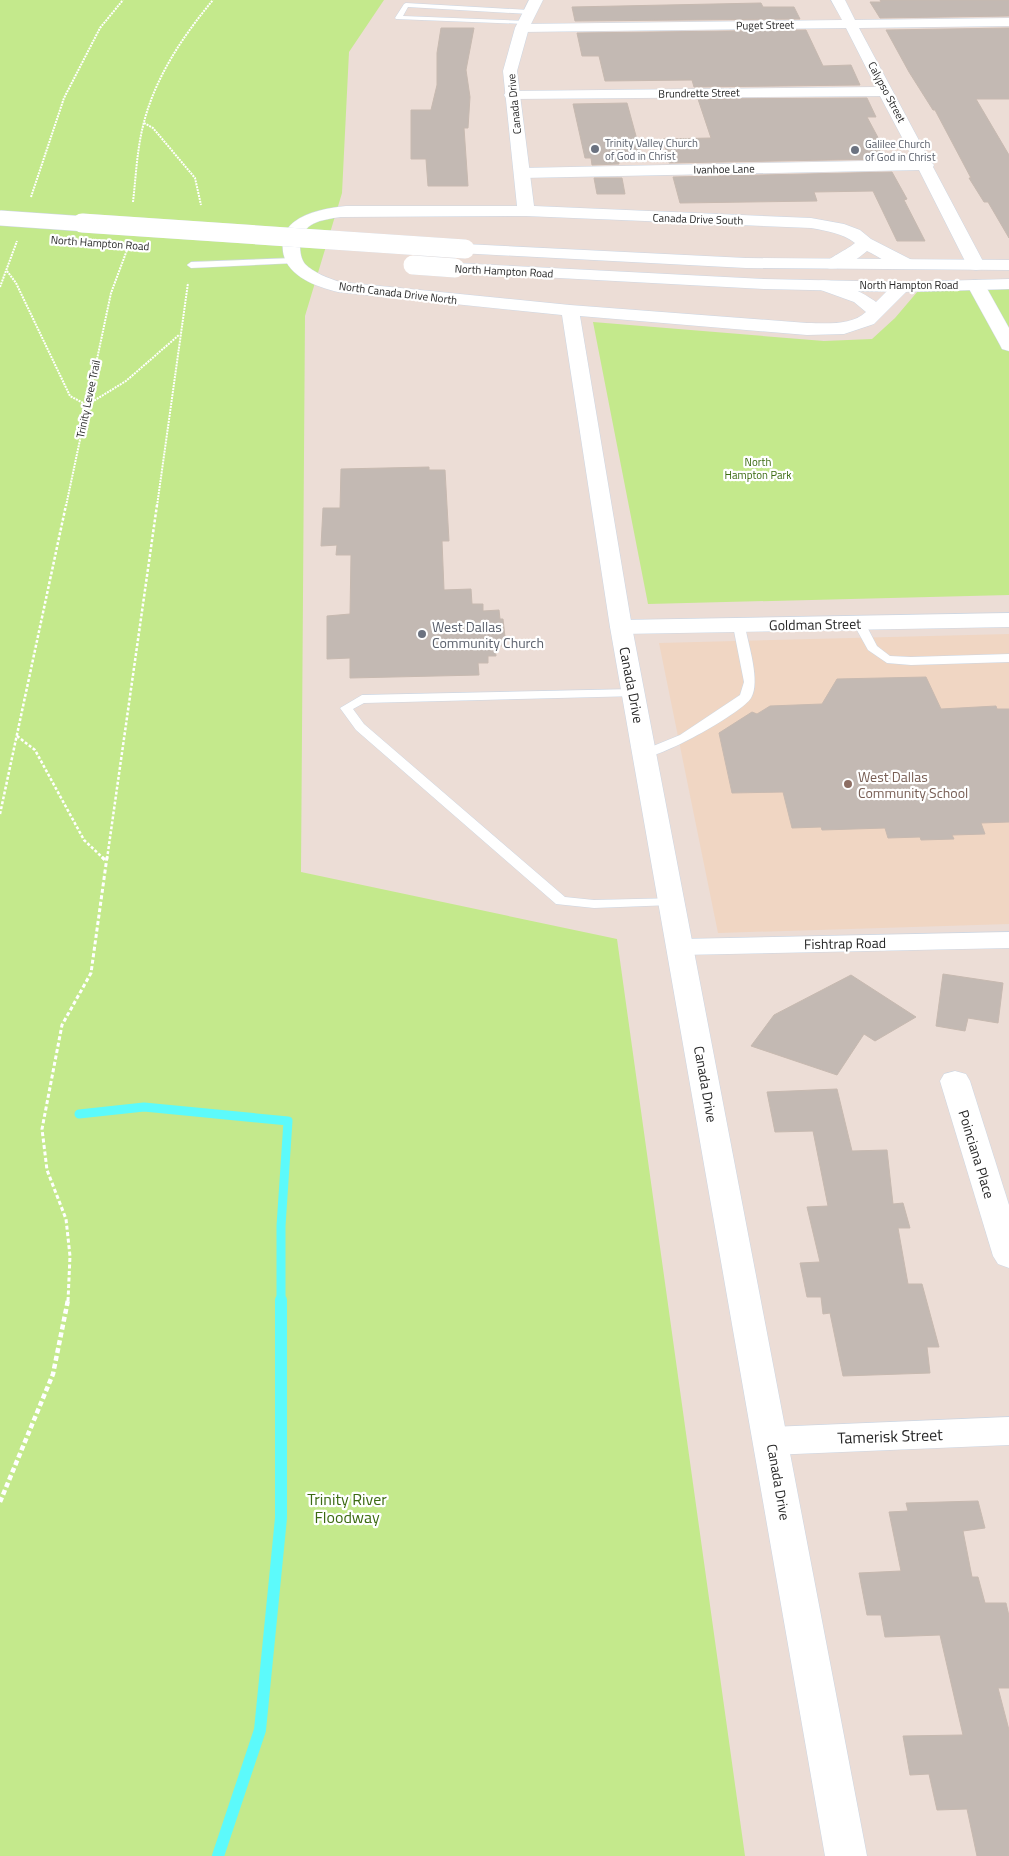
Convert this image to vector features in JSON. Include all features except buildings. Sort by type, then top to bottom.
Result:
[{"type":"street","name":"Calypso Street","points":[[838,0],[926,165],[976,265]]},
{"type":"street","name":"Puget Street","points":[[528,15],[852,24],[1009,22]]},
{"type":"street","name":"Canada Drive","points":[[526,211],[511,95],[510,71],[528,15]]},
{"type":"street","name":"Brundrette Street","points":[[511,95],[887,91]]},
{"type":"street","name":"Ivanhoe Lane","points":[[522,172],[926,165]]},
{"type":"street","points":[[293,261],[290,246],[294,230],[304,222],[319,216],[346,211],[376,210],[526,211]]},
{"type":"street","name":"Canada Drive South","points":[[526,211],[811,223],[838,228],[854,234],[906,264]]},
{"type":"street","name":"North Hampton Road","points":[[0,218],[465,250],[746,263],[1009,264]]},
{"type":"street","points":[[833,264],[850,256],[865,242]]},
{"type":"street","points":[[190,257],[317,258]]},
{"type":"street","name":"North Canada Drive North","points":[[293,261],[311,278],[338,287],[570,310]]},
{"type":"street","points":[[746,263],[792,273],[944,275],[964,278],[976,284],[1007,337]]},
{"type":"street","name":"North Hampton Road","points":[[396,264],[754,283],[902,287],[1009,284]]},
{"type":"street","points":[[824,285],[860,298],[877,312]]},
{"type":"street","points":[[570,310],[808,328],[844,328],[868,320],[902,287]]},
{"type":"street","name":"Canada Drive","points":[[570,310],[621,627],[846,1856]]},
{"type":"street","name":"Goldman Street","points":[[621,627],[1009,620]]},
{"type":"street","name":"Fishtrap Road","points":[[681,947],[1009,940]]},
{"type":"street","name":"Poinciana Place","points":[[955,1081],[1009,1256]]},
{"type":"street","name":"Tamerisk Street","points":[[771,1441],[1009,1431]]},
{"type":"lane","points":[[484,9],[489,0]]},
{"type":"lane","points":[[406,6],[484,9],[528,15],[398,18],[406,6]]},
{"type":"lane","points":[[190,257],[293,261]]},
{"type":"lane","points":[[859,623],[872,648],[887,659],[910,661],[1009,658]]},
{"type":"lane","points":[[645,754],[664,748],[710,723],[746,697],[750,682],[739,626]]},
{"type":"lane","points":[[634,693],[362,699],[346,708],[360,727],[561,901],[594,904],[672,901]]},
{"type":"path","points":[[31,198],[64,98],[100,28],[123,0]]},
{"type":"path","points":[[132,204],[144,123],[160,77],[194,21],[213,0]]},
{"type":"path","points":[[144,123],[153,128],[195,178],[201,204],[201,213]]},
{"type":"path","points":[[0,287],[19,234]]},
{"type":"path","name":"Trinity Levee Trail","points":[[0,814],[111,293],[127,252],[128,242]]},
{"type":"path","points":[[0,1502],[53,1374],[68,1307],[70,1256],[66,1219],[47,1170],[42,1130],[62,1025],[91,972],[190,257]]},
{"type":"path","points":[[7,271],[16,283],[70,396],[87,405],[105,396],[138,371],[167,343],[180,335]]},
{"type":"path","points":[[17,735],[35,750],[84,840],[106,862]]},
{"type":"shaded area","name":"West Dallas Community School","points":[[1009,634],[1009,924],[718,933],[659,643]]},
{"type":"green space","name":"Trinity River Floodway","points":[[0,0],[384,0],[349,52],[342,193],[305,316],[301,872],[617,939],[745,1856],[0,1856]]},
{"type":"green space","name":"North Hampton Park","points":[[1009,289],[1009,595],[648,604],[593,322],[824,341],[872,339],[895,318],[918,291]]},
{"type":"waterway","points":[[79,1114],[144,1107],[288,1121],[281,1226],[281,1518],[260,1730],[218,1856]]},
{"type":"place","name":"Trinity Valley Church of God in Christ","points":[[595,149]]},
{"type":"place","name":"Galilee Church of God in Christ","points":[[855,150]]},
{"type":"place","name":"West Dallas Community Church","points":[[422,634]]},
{"type":"place","name":"West Dallas Community School","points":[[848,784]]}]
